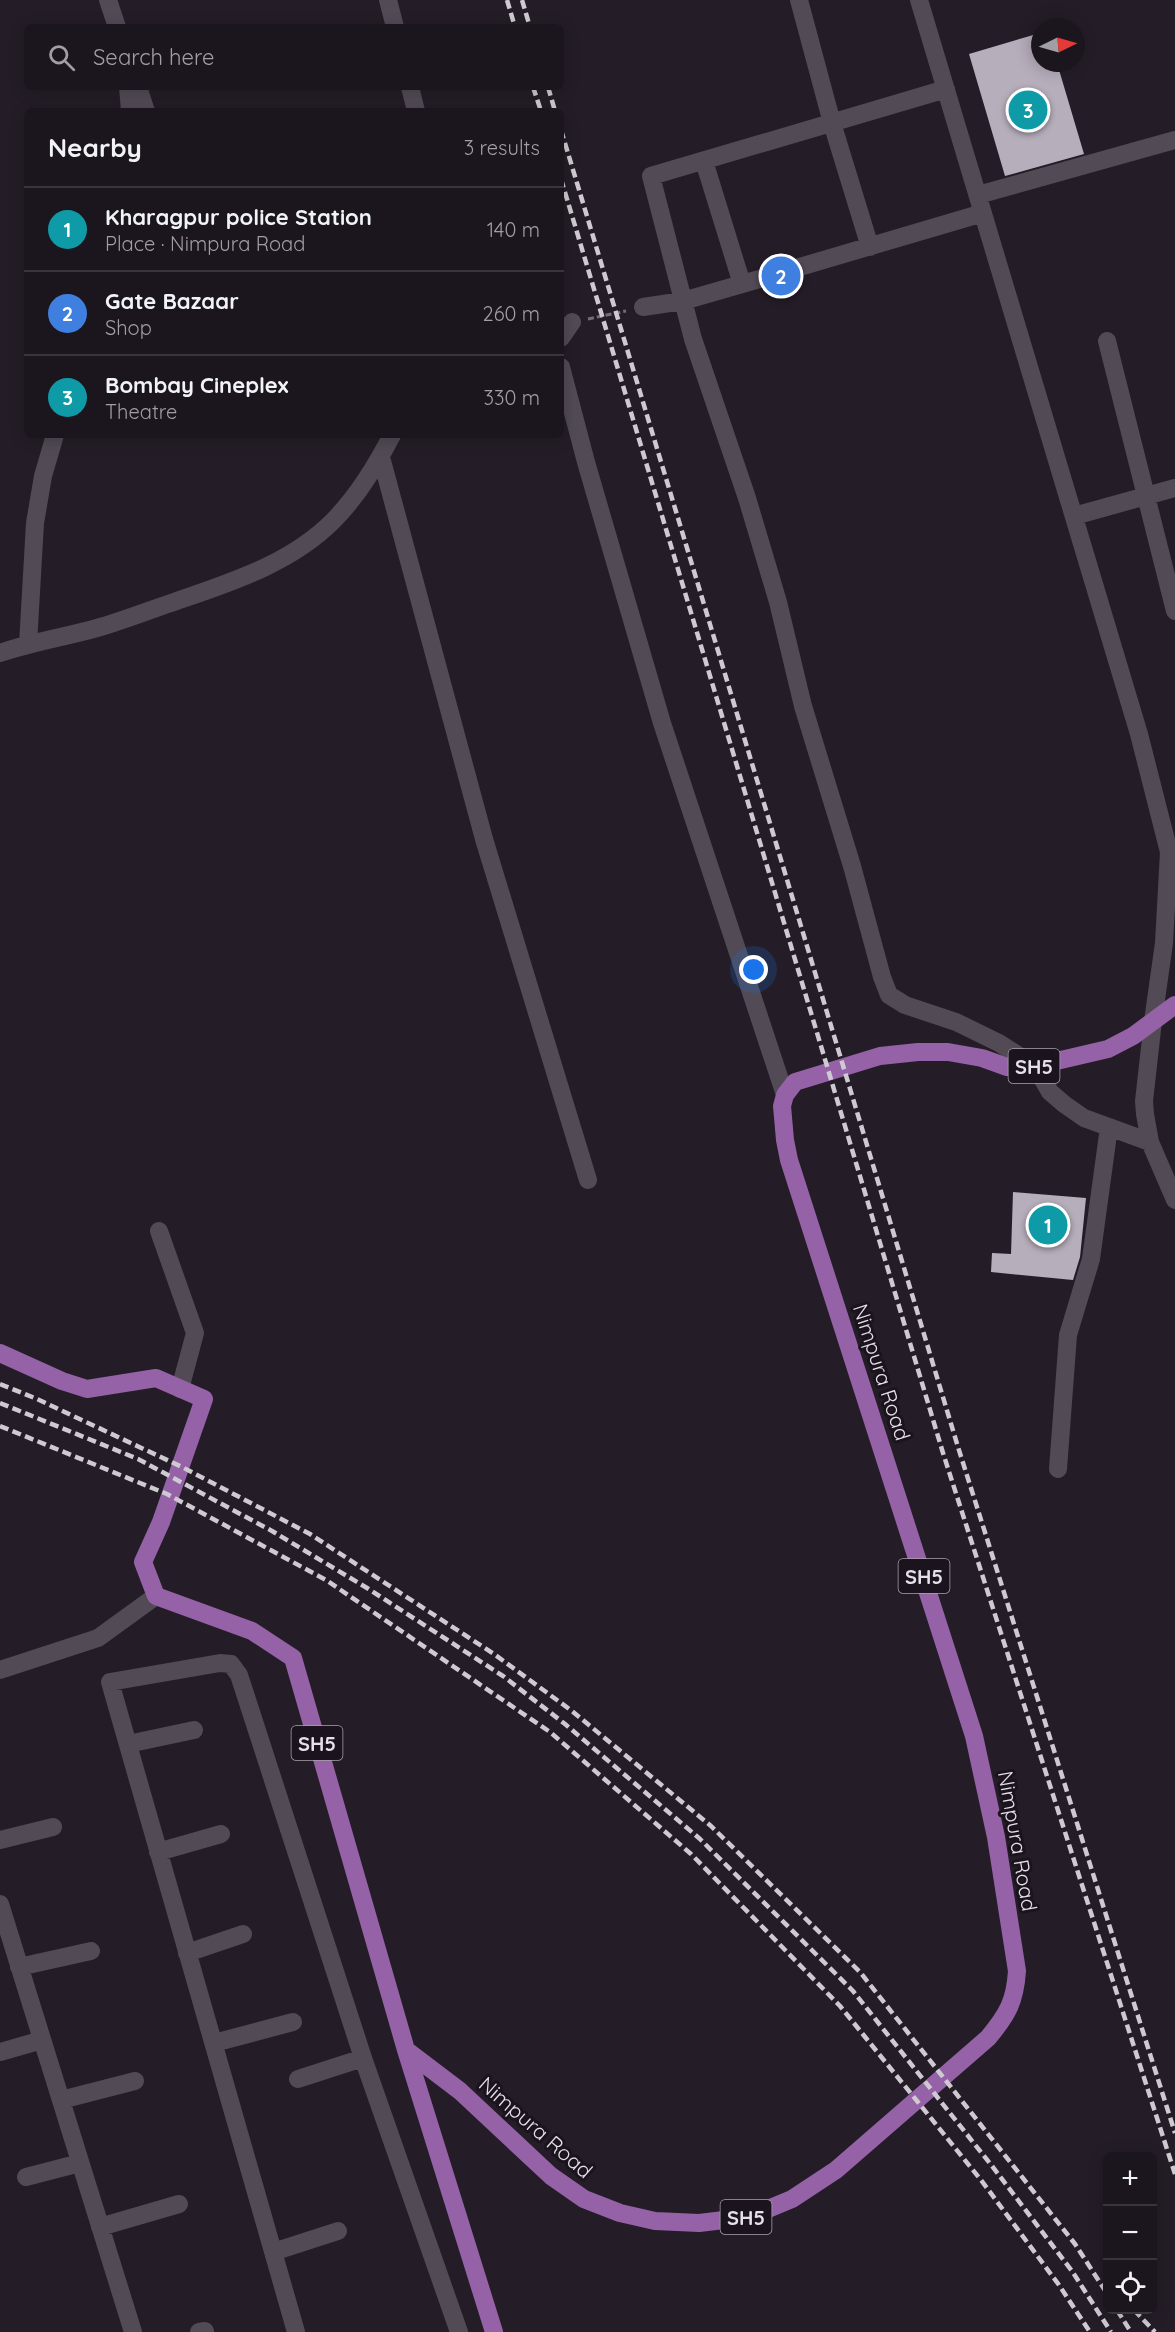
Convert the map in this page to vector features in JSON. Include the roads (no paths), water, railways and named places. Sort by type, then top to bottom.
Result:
[{"type":"main road","name":"SH5","points":[[790,1088],[880,1056],[918,1052],[948,1052],[982,1058],[1007,1067],[1035,1066],[1108,1049],[1175,1005]]},
{"type":"main road","name":"Nimpura Road","points":[[406,2050],[460,2091],[551,2176],[584,2199],[620,2213],[656,2222],[699,2223],[749,2217],[774,2208],[836,2170],[988,2038],[1004,2019],[1016,1990],[1017,1971],[996,1837],[974,1736],[789,1160],[782,1107],[790,1088]]},
{"type":"main road","points":[[0,1353],[62,1381],[87,1389],[156,1378],[204,1399],[161,1522],[143,1562],[156,1596]]},
{"type":"main road","name":"SH5","points":[[156,1596],[252,1631],[293,1659],[406,2050]]},
{"type":"main road","points":[[406,2050],[494,2332]]},
{"type":"street","points":[[108,0],[116,24]]},
{"type":"street","points":[[388,0],[393,24]]},
{"type":"street","points":[[799,0],[832,123],[870,247]]},
{"type":"street","points":[[919,0],[1139,734],[1169,852],[1164,943],[1144,1101],[1150,1142],[1175,1200]]},
{"type":"street","points":[[946,89],[651,177],[693,339],[747,498],[778,602],[803,706],[889,995],[905,1005],[956,1022],[999,1043],[1035,1066],[1050,1092],[1084,1118],[1150,1142]]},
{"type":"street","points":[[128,90],[130,108]]},
{"type":"street","points":[[139,90],[145,108]]},
{"type":"street","points":[[411,90],[415,108]]},
{"type":"street","points":[[643,307],[683,301],[870,247],[981,204],[1175,140]]},
{"type":"street","points":[[704,161],[742,284]]},
{"type":"street","points":[[564,334],[572,322]]},
{"type":"street","points":[[1107,341],[1175,611]]},
{"type":"street","points":[[564,378],[662,723],[790,1088]]},
{"type":"street","points":[[28,644],[35,523],[43,476],[55,438]]},
{"type":"street","points":[[0,653],[28,644],[99,628],[245,577],[299,550],[332,522],[347,505],[381,457],[390,438]]},
{"type":"street","points":[[381,457],[484,839],[588,1180]]},
{"type":"street","points":[[1074,516],[1175,488]]},
{"type":"street","points":[[1058,1468],[1066,1345],[1091,1259],[1109,1127]]},
{"type":"street","points":[[159,1231],[195,1333],[180,1389]]},
{"type":"street","points":[[0,1670],[98,1638],[156,1596]]},
{"type":"street","points":[[296,2332],[110,1682],[220,1663],[231,1664],[239,1675],[363,2058],[459,2332]]},
{"type":"street","points":[[128,1744],[194,1730]]},
{"type":"street","points":[[0,1840],[53,1827]]},
{"type":"street","points":[[158,1852],[221,1834]]},
{"type":"street","points":[[1,1912],[133,2332]]},
{"type":"street","points":[[188,1953],[243,1934]]},
{"type":"street","points":[[19,1967],[92,1951]]},
{"type":"street","points":[[214,2043],[293,2022]]},
{"type":"street","points":[[0,2052],[42,2040]]},
{"type":"street","points":[[298,2079],[363,2058]]},
{"type":"street","points":[[61,2100],[135,2081]]},
{"type":"street","points":[[26,2177],[80,2163]]},
{"type":"street","points":[[100,2227],[180,2204]]},
{"type":"street","points":[[273,2252],[338,2231]]},
{"type":"railway","points":[[507,0],[514,24]]},
{"type":"railway","points":[[522,0],[529,24]]},
{"type":"railway","points":[[534,90],[540,108]]},
{"type":"railway","points":[[549,90],[554,108]]},
{"type":"railway","points":[[564,140],[958,1447],[1175,2133]]},
{"type":"railway","points":[[564,189],[943,1453],[1175,2174]]},
{"type":"railway","points":[[0,1384],[182,1467],[310,1534],[494,1654],[572,1711],[711,1826],[860,1972],[1075,2244],[1103,2287]]},
{"type":"railway","points":[[0,1403],[138,1459],[272,1531],[367,1588],[503,1676],[565,1724],[700,1839],[853,1991],[1072,2271],[1111,2332]]},
{"type":"railway","points":[[0,1426],[167,1494],[326,1580],[550,1732],[691,1854],[840,2006],[981,2180],[1059,2285],[1090,2332]]},
{"type":"railway","points":[[1120,2314],[1131,2332]]},
{"type":"railway","points":[[1138,2314],[1155,2332]]},
{"type":"place","name":"Bombay Cineplex","points":[[1028,110]]},
{"type":"place","name":"Gate Bazaar","points":[[781,276]]},
{"type":"place","name":"Kharagpur police Station","points":[[1048,1225]]}]
